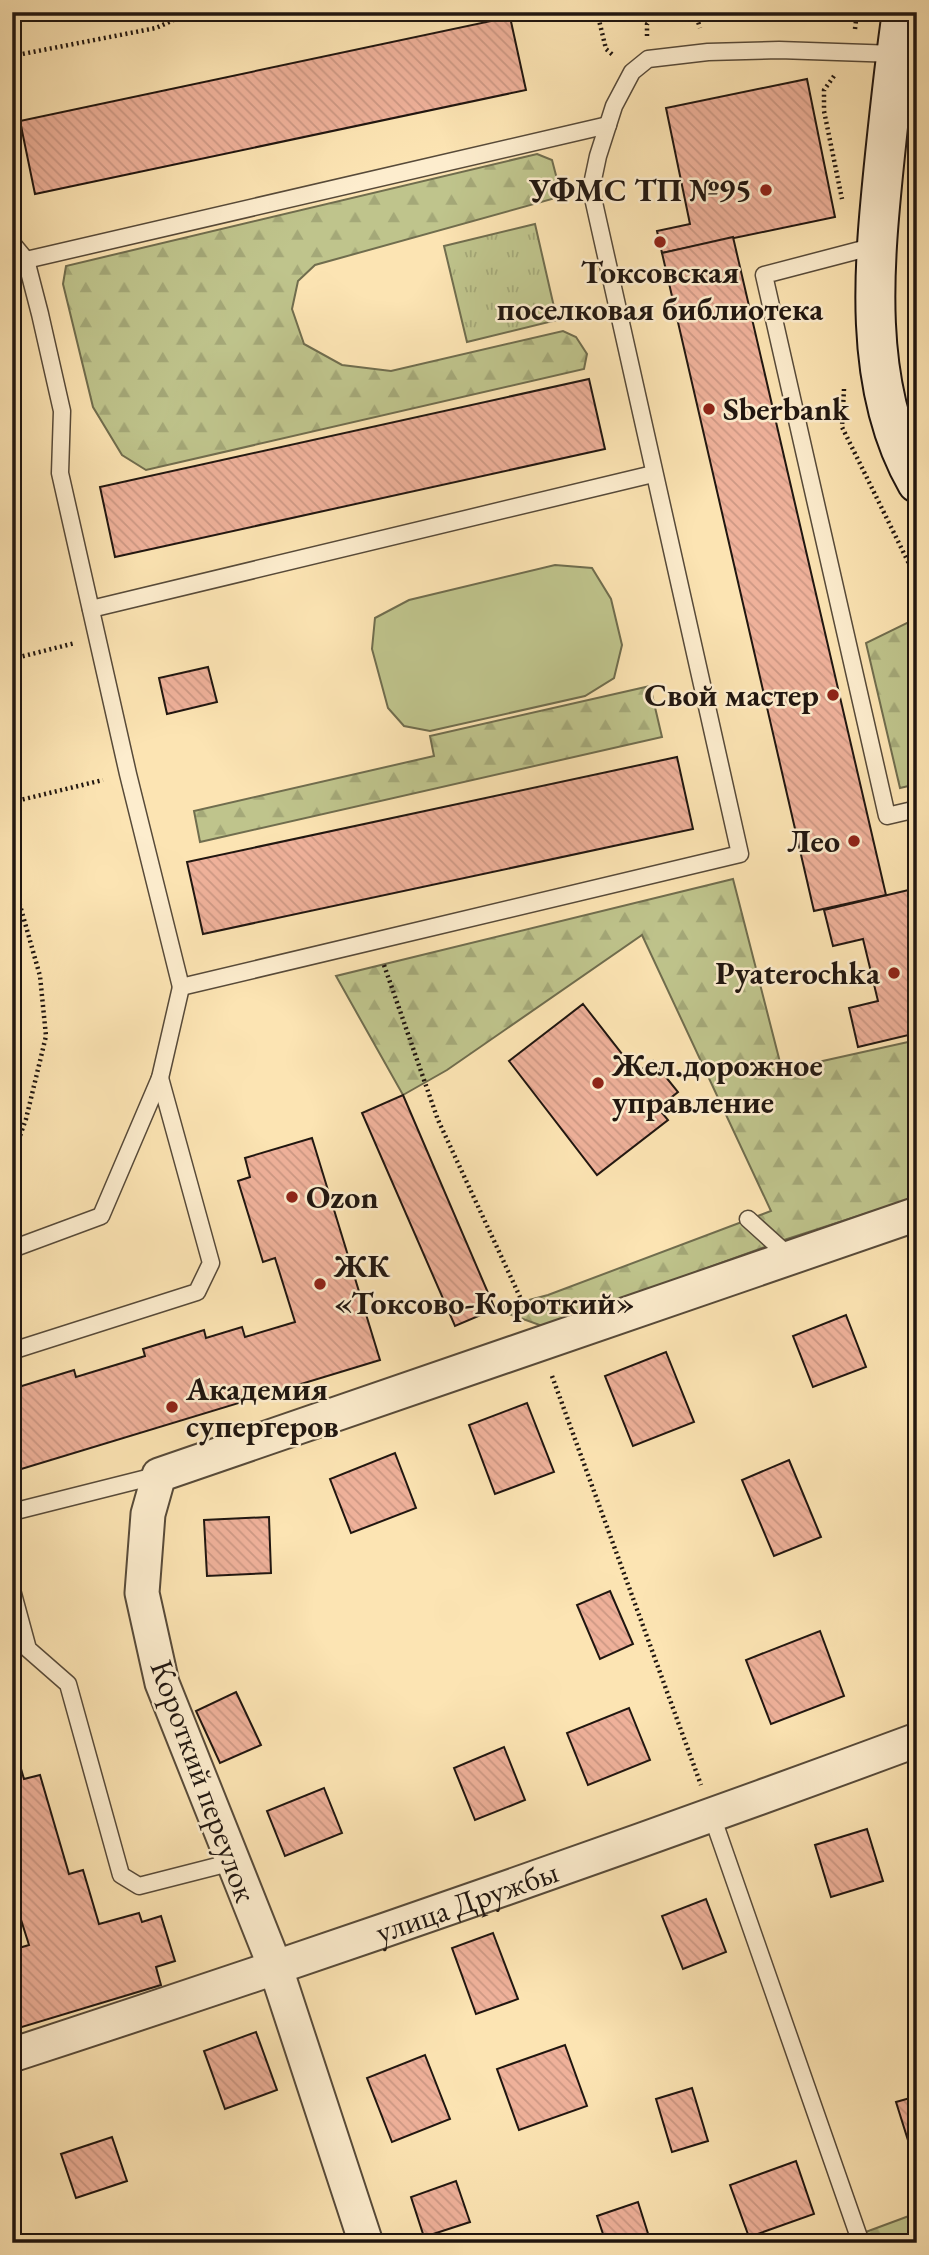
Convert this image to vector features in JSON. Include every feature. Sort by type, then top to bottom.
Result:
[{"type":"street","points":[[902,12],[875,247],[878,369],[892,428],[917,483]]},
{"type":"street","points":[[159,1475],[917,1214]]},
{"type":"street","name":"Короткий переулок","points":[[159,1475],[148,1514],[142,1592],[162,1683],[276,1969],[366,2243]]},
{"type":"street","name":"улица Дружбы","points":[[12,2055],[276,1969],[712,1816],[917,1740]]},
{"type":"lane","points":[[181,987],[740,854],[591,189],[614,106],[632,72],[648,59],[708,52],[779,50],[896,54]]},
{"type":"lane","points":[[26,260],[608,125]]},
{"type":"lane","points":[[12,243],[26,260],[62,411],[60,473],[128,774],[181,987],[160,1078],[100,1216],[12,1249]]},
{"type":"lane","points":[[875,247],[764,275],[887,816],[917,809]]},
{"type":"lane","points":[[91,609],[653,474]]},
{"type":"lane","points":[[12,1350],[197,1292],[211,1263],[160,1078]]},
{"type":"lane","points":[[748,1219],[790,1257]]},
{"type":"lane","points":[[12,1512],[159,1475]]},
{"type":"lane","points":[[12,1590],[28,1649],[68,1684],[121,1875],[139,1886],[233,1862]]},
{"type":"lane","points":[[712,1816],[861,2243]]},
{"type":"path","points":[[12,56],[156,28],[191,12]]},
{"type":"path","points":[[597,12],[606,49],[632,72]]},
{"type":"path","points":[[12,659],[96,638]]},
{"type":"path","points":[[12,802],[128,774]]},
{"type":"path","points":[[12,877],[40,975],[46,1036],[26,1119],[12,1158]]},
{"type":"path","points":[[375,940],[438,1120],[540,1343],[712,1816]]},
{"type":"green space","points":[[537,154],[552,160],[558,183],[552,199],[315,265],[298,281],[292,309],[304,344],[342,365],[391,371],[563,331],[576,337],[587,354],[584,369],[146,470],[122,455],[93,407],[63,284],[66,266]]},
{"type":"green space","points":[[535,224],[557,320],[467,342],[444,246]]},
{"type":"green space","points":[[555,565],[592,568],[611,599],[622,645],[614,678],[585,696],[430,731],[404,726],[388,708],[372,649],[375,618],[409,600]]},
{"type":"green space","points":[[917,618],[917,784],[900,788],[866,643]]},
{"type":"green space","points":[[650,686],[662,737],[200,842],[194,811],[434,756],[430,736]]},
{"type":"green space","points":[[733,879],[782,1070],[917,1040],[917,1197],[784,1240],[545,1327],[495,1309],[548,1295],[771,1211],[642,935],[447,1070],[403,1095],[336,976]]},
{"type":"green space","points":[[917,2213],[917,2243],[836,2243]]},
{"type":"building","points":[[510,17],[526,90],[35,194],[20,121]]},
{"type":"building","points":[[807,79],[835,217],[662,253],[657,231],[690,224],[666,108]]},
{"type":"building","points":[[733,237],[886,895],[814,911],[662,253]]},
{"type":"building","points":[[589,379],[605,449],[115,557],[100,487]]},
{"type":"building","points":[[208,667],[217,702],[167,714],[159,678]]},
{"type":"building","points":[[677,757],[693,829],[203,934],[187,862]]},
{"type":"building","name":"Pyaterochka","points":[[917,888],[917,1033],[858,1047],[849,1008],[878,1001],[863,939],[833,946],[824,910]]},
{"type":"building","name":"Жел.дорожное управление","points":[[583,1004],[637,1073],[653,1061],[678,1092],[658,1108],[668,1120],[597,1175],[509,1061]]},
{"type":"building","points":[[403,1095],[495,1309],[455,1326],[362,1113]]},
{"type":"building","name":"ЖК «Токсово-Короткий»","points":[[312,1138],[380,1360],[18,1470],[12,1452],[12,1389],[74,1370],[76,1377],[145,1356],[143,1349],[204,1330],[206,1338],[242,1327],[245,1337],[295,1322],[275,1258],[263,1262],[238,1181],[250,1177],[245,1158]]},
{"type":"building","points":[[846,1315],[866,1367],[813,1387],[793,1336]]},
{"type":"building","points":[[666,1352],[694,1422],[633,1446],[605,1376]]},
{"type":"building","points":[[527,1403],[554,1472],[495,1494],[469,1425]]},
{"type":"building","points":[[395,1453],[416,1508],[351,1533],[330,1479]]},
{"type":"building","points":[[789,1460],[821,1537],[774,1556],[742,1480]]},
{"type":"building","points":[[269,1517],[271,1573],[207,1576],[204,1520]]},
{"type":"building","points":[[610,1591],[633,1644],[600,1659],[577,1605]]},
{"type":"building","points":[[820,1631],[844,1696],[771,1724],[746,1660]]},
{"type":"building","points":[[236,1692],[261,1745],[220,1763],[196,1711]]},
{"type":"building","points":[[629,1708],[650,1760],[588,1785],[567,1733]]},
{"type":"building","points":[[12,1738],[24,1779],[40,1775],[69,1874],[83,1870],[99,1924],[139,1913],[142,1922],[161,1916],[175,1961],[156,1967],[161,1985],[12,2030],[12,1950],[29,1945],[12,1891]]},
{"type":"building","points":[[504,1747],[525,1800],[475,1820],[454,1768]]},
{"type":"building","points":[[917,1782],[917,1808],[909,1784]]},
{"type":"building","points":[[324,1788],[342,1833],[285,1856],[267,1811]]},
{"type":"building","points":[[867,1829],[883,1881],[831,1897],[815,1845]]},
{"type":"building","points":[[706,1899],[726,1952],[683,1969],[662,1916]]},
{"type":"building","points":[[493,1933],[518,1999],[476,2014],[452,1948]]},
{"type":"building","points":[[917,1949],[917,1978],[909,1952]]},
{"type":"building","points":[[256,2032],[277,2090],[225,2109],[204,2051]]},
{"type":"building","points":[[565,2045],[587,2106],[519,2130],[497,2069]]},
{"type":"building","points":[[425,2055],[450,2119],[392,2142],[367,2078]]},
{"type":"building","points":[[692,2088],[708,2141],[672,2152],[656,2099]]},
{"type":"building","points":[[917,2096],[917,2152],[912,2153],[896,2102]]},
{"type":"building","points":[[112,2137],[127,2181],[76,2198],[61,2154]]},
{"type":"building","points":[[796,2161],[814,2214],[749,2237],[730,2185]]},
{"type":"building","points":[[456,2181],[470,2222],[424,2237],[411,2197]]},
{"type":"building","points":[[638,2202],[651,2243],[606,2243],[597,2216]]},
{"type":"place","name":"УФМС ТП №95","points":[[766,190]]},
{"type":"place","name":"Токсовская поселковая библиотека","points":[[660,242]]},
{"type":"place","name":"Sberbank","points":[[709,409]]},
{"type":"place","name":"Свой мастер","points":[[833,695]]},
{"type":"place","name":"Лео","points":[[854,841]]},
{"type":"place","name":"Pyaterochka","points":[[894,973]]},
{"type":"place","name":"Жел.дорожное управление","points":[[598,1083]]},
{"type":"place","name":"Ozon","points":[[292,1197]]},
{"type":"place","name":"ЖК «Токсово-Короткий»","points":[[320,1284]]},
{"type":"place","name":"Академия супергеров","points":[[172,1407]]}]
